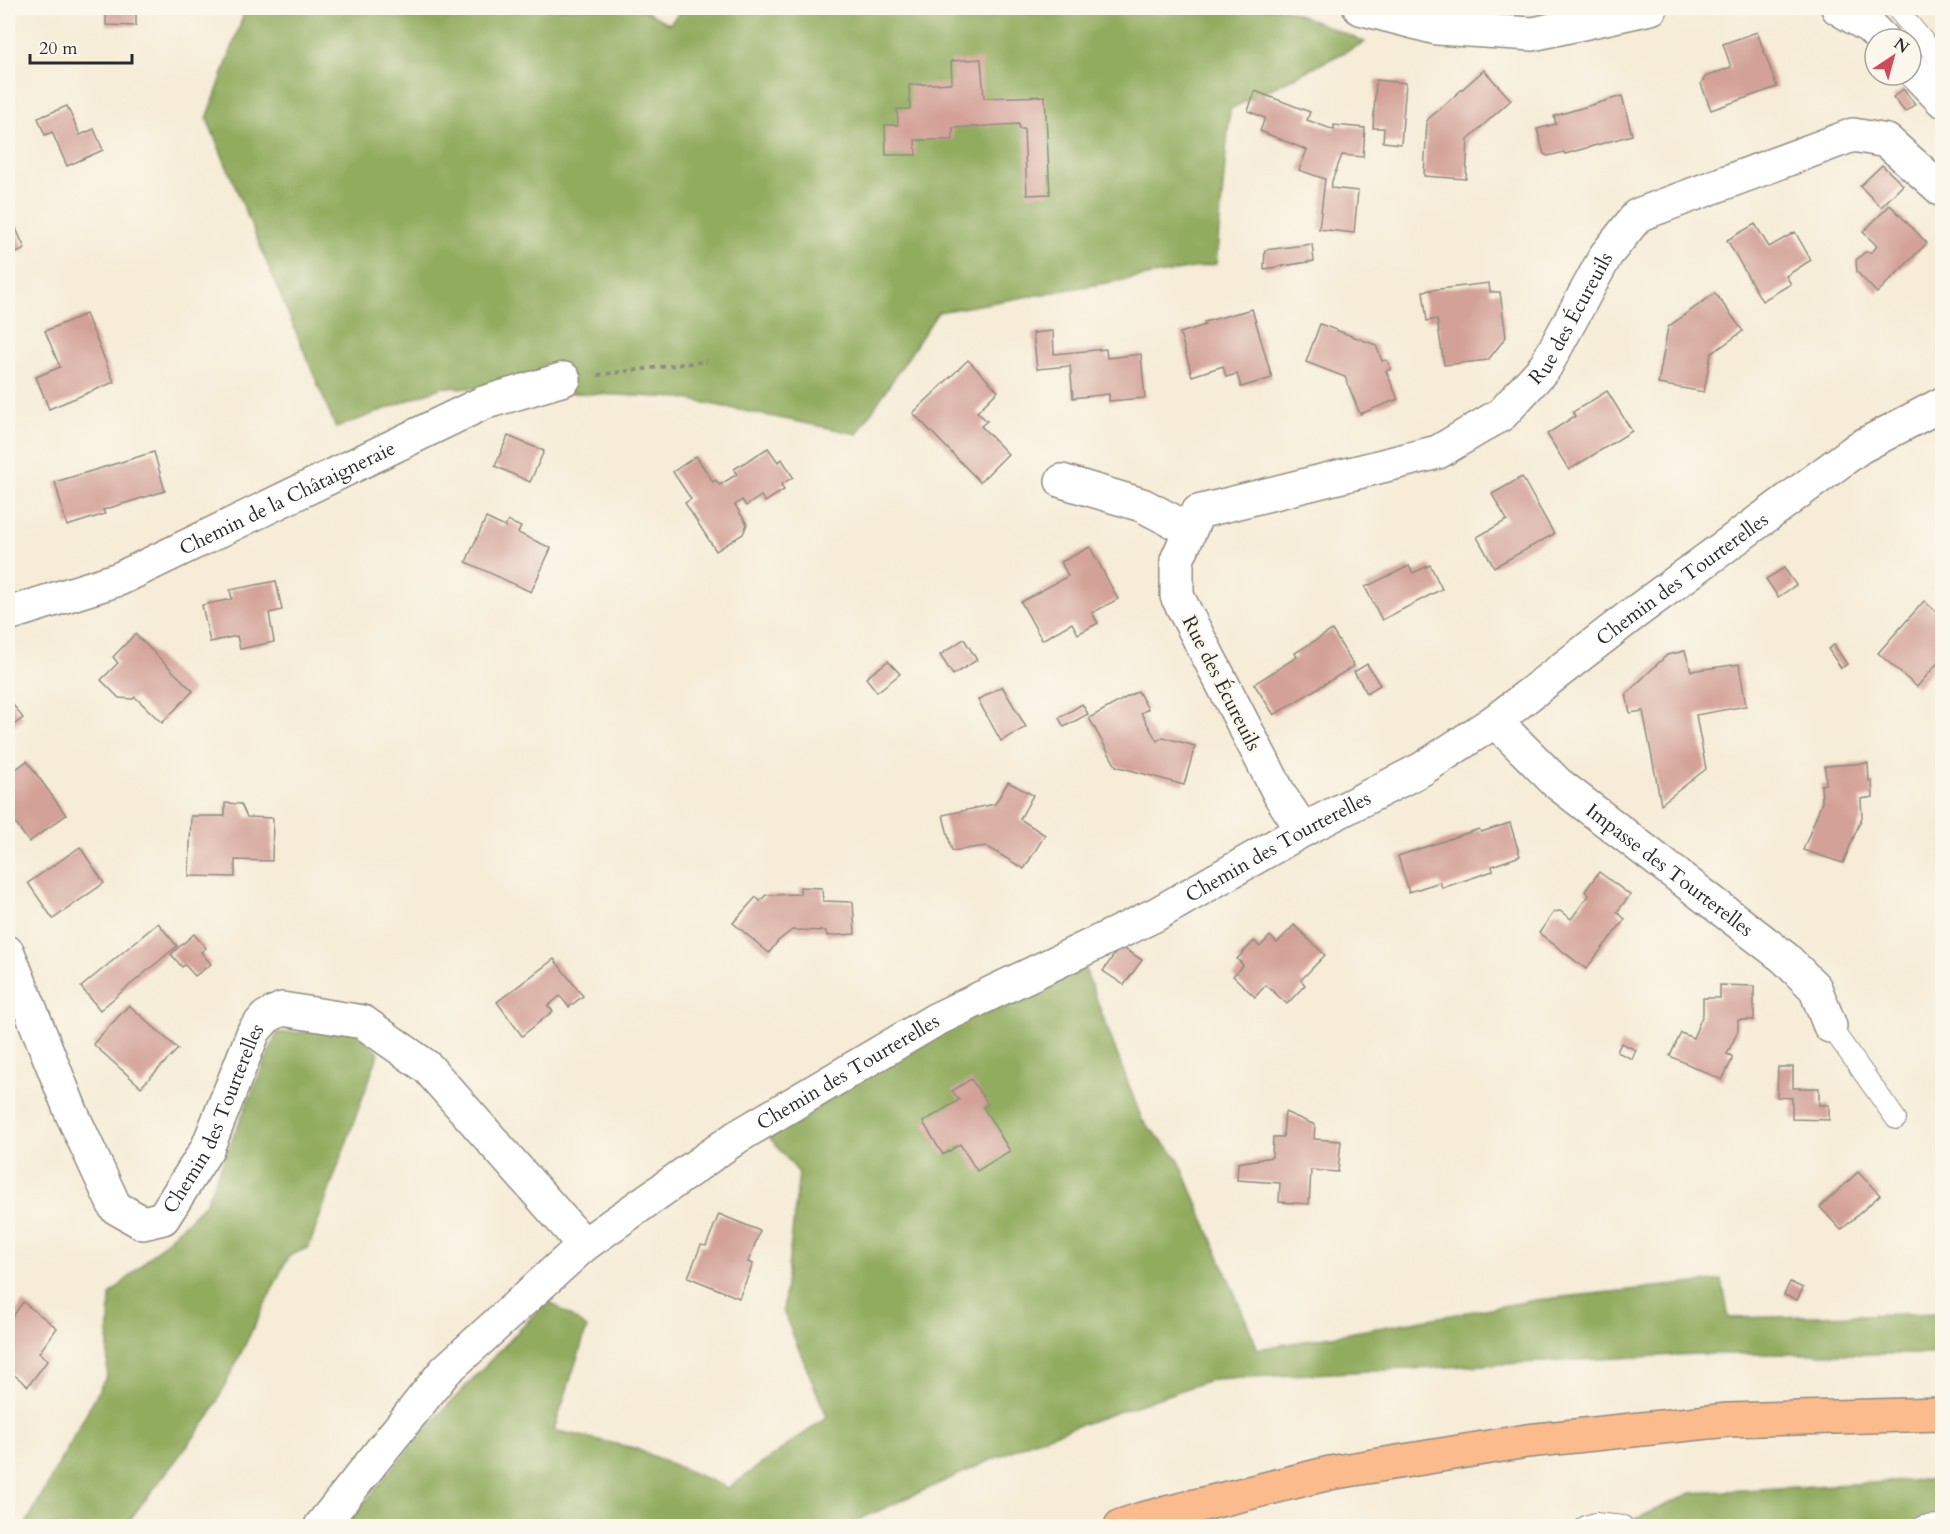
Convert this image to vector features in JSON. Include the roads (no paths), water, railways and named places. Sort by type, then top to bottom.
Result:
[{"type":"main road","points":[[1121,1527],[1142,1519],[1330,1473],[1527,1441],[1728,1420],[1942,1414]]},
{"type":"street","points":[[1360,8],[1437,28],[1533,34],[1651,8]]},
{"type":"street","points":[[1838,8],[1870,27]]},
{"type":"street","points":[[1923,80],[1942,100]]},
{"type":"street","name":"Rue des Écureuils","points":[[1303,830],[1281,797],[1177,596],[1177,560],[1198,512],[1438,452],[1502,414],[1545,367],[1606,255],[1638,215],[1853,135],[1887,141],[1942,190]]},
{"type":"street","name":"Chemin de la Châtaigneraie","points":[[8,614],[119,579],[483,403],[564,379]]},
{"type":"street","name":"Chemin des Tourterelles","points":[[8,953],[72,1114],[115,1207],[143,1223],[163,1218],[207,1149],[254,1031],[266,1017],[282,1009],[363,1022],[427,1067],[584,1245],[738,1137],[934,1020],[1155,915],[1303,830],[1422,769],[1496,721],[1634,614],[1860,447],[1942,404]]},
{"type":"street","points":[[1062,481],[1142,505],[1190,530]]},
{"type":"street","name":"Impasse des Tourterelles","points":[[1496,721],[1557,783],[1785,958],[1815,988],[1830,1026]]},
{"type":"street","points":[[321,1527],[445,1371],[584,1245]]},
{"type":"lane","points":[[1896,8],[1942,63]]},
{"type":"lane","points":[[1830,1026],[1896,1119]]},
{"type":"lane","points":[[1586,1527],[1595,1524],[1623,1527]]},
{"type":"lane","points":[[1923,1527],[1942,1525]]}]
